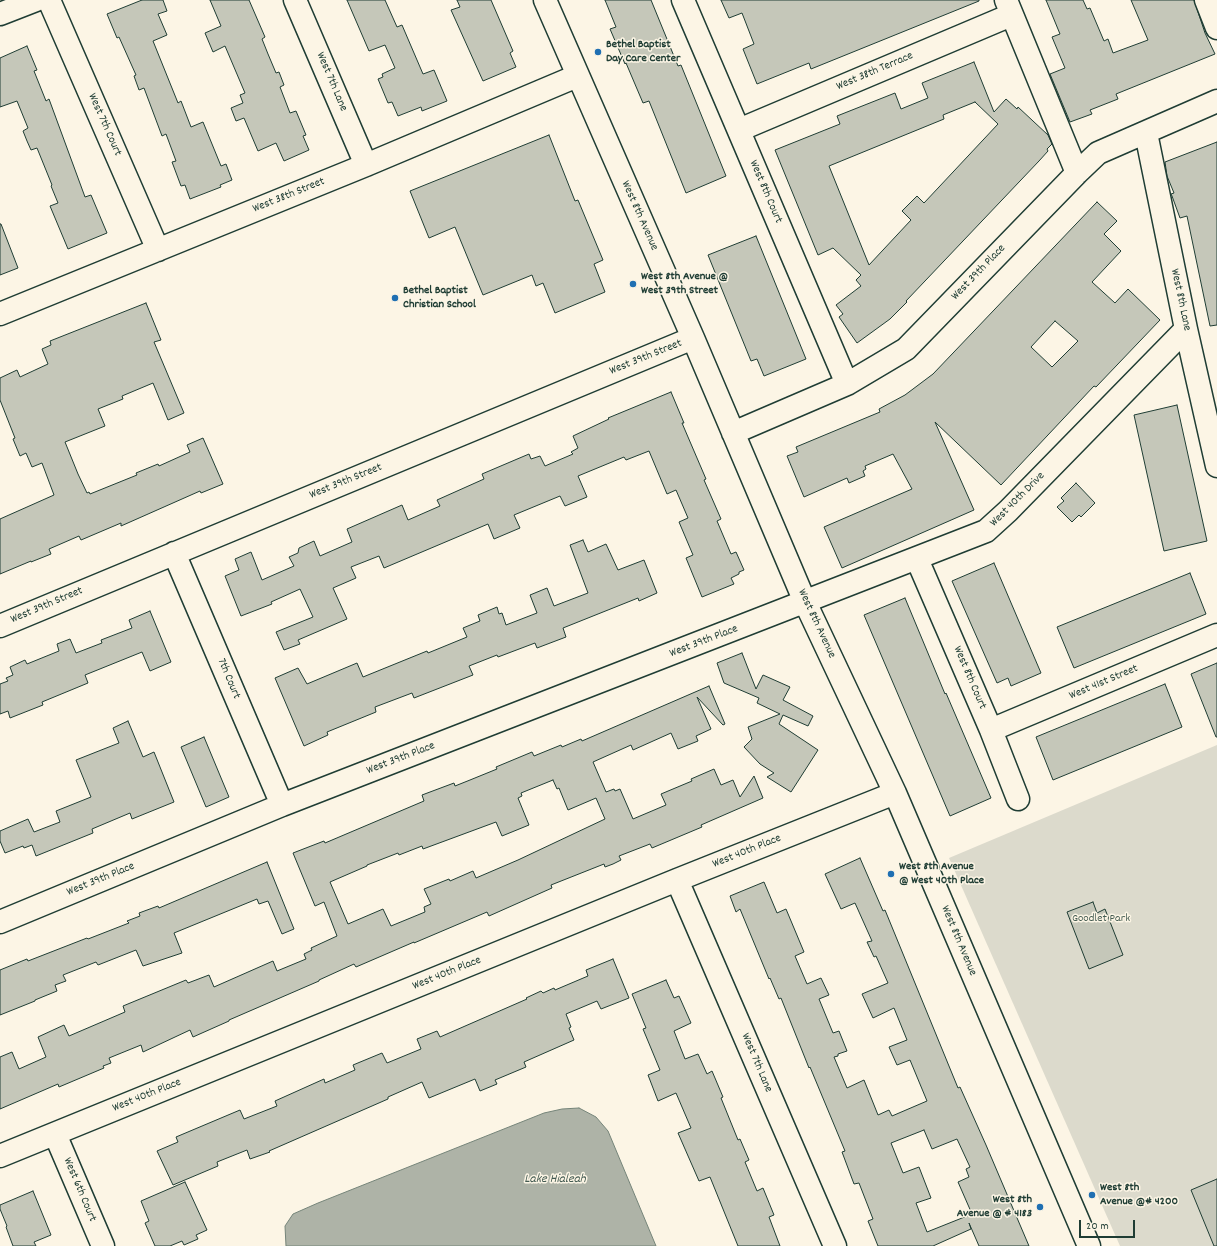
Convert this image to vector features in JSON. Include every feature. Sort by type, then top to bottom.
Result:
[{"type":"street","points":[[0,14],[36,0]]},
{"type":"street","name":"West 7th Court","points":[[49,0],[158,250]]},
{"type":"street","name":"West 7th Lane","points":[[296,0],[366,165]]},
{"type":"street","name":"West 8th Avenue","points":[[545,0],[693,338],[806,602],[895,794],[1089,1246]]},
{"type":"street","name":"West 8th Court","points":[[683,0],[847,384]]},
{"type":"street","points":[[1206,0],[1217,28]]},
{"type":"street","points":[[1009,7],[1077,172]]},
{"type":"street","name":"West 38th Terrace","points":[[739,130],[1009,7]]},
{"type":"street","name":"West 38th Street","points":[[0,314],[366,165],[577,76]]},
{"type":"street","name":"West 39th Place","points":[[733,433],[847,384],[906,349],[1077,172],[1098,153],[1217,101]]},
{"type":"street","name":"West 8th Lane","points":[[1146,133],[1186,329],[1217,466]]},
{"type":"street","name":"West 40th Drive","points":[[806,602],[986,531],[1014,505],[1186,329]]},
{"type":"street","name":"West 39th Street","points":[[0,626],[693,338]]},
{"type":"street","name":"7th Court","points":[[174,553],[282,805]]},
{"type":"street","name":"West 8th Court","points":[[917,559],[991,730],[1018,799]]},
{"type":"street","name":"West 39th Place","points":[[0,922],[282,805],[806,602]]},
{"type":"street","name":"West 41st Street","points":[[991,730],[1217,635]]},
{"type":"street","name":"West 40th Place","points":[[0,1156],[677,880],[895,794]]},
{"type":"street","name":"West 7th Lane","points":[[677,880],[835,1246]]},
{"type":"street","name":"West 6th Court","points":[[55,1134],[103,1246]]},
{"type":"green space","name":"Goodlet Park","points":[[1217,745],[1217,1246],[1120,1246],[949,858]]},
{"type":"water","name":"Lake Hialeah","points":[[579,1108],[596,1117],[608,1131],[656,1246],[286,1246],[285,1226],[293,1214],[544,1113],[562,1109]]},
{"type":"building","points":[[142,0],[163,0],[167,11],[158,14],[167,35],[153,41],[178,103],[181,101],[191,127],[203,122],[221,166],[226,164],[232,180],[220,185],[221,187],[190,199],[185,185],[181,186],[172,162],[176,161],[166,134],[162,136],[144,88],[139,90],[134,76],[136,75],[119,37],[117,38],[107,14]]},
{"type":"building","points":[[210,0],[249,0],[265,37],[262,39],[268,54],[276,73],[279,72],[284,85],[280,87],[290,113],[296,111],[306,135],[303,136],[309,150],[284,161],[276,143],[258,151],[244,118],[236,121],[231,108],[243,103],[240,95],[245,93],[225,46],[213,52],[205,33],[221,26]]},
{"type":"building","points":[[347,0],[385,0],[397,27],[402,25],[423,74],[434,70],[447,101],[422,111],[421,107],[398,116],[392,102],[388,103],[378,79],[383,77],[382,74],[395,68],[385,45],[369,51]]},
{"type":"building","points":[[457,0],[491,0],[513,51],[510,53],[516,67],[483,81],[451,10],[460,7]]},
{"type":"building","points":[[605,0],[651,0],[678,66],[681,65],[726,176],[686,193],[649,101],[643,103],[610,29],[616,27]]},
{"type":"building","points":[[721,0],[979,1],[811,69],[809,63],[757,84],[743,49],[754,44],[742,13],[729,18]]},
{"type":"building","points":[[1046,0],[1083,0],[1087,9],[1090,8],[1104,41],[1108,39],[1113,53],[1148,40],[1131,0],[1194,0],[1205,33],[1215,54],[1116,94],[1118,99],[1090,110],[1092,114],[1070,122],[1050,74],[1065,68],[1052,37],[1060,34]]},
{"type":"building","points":[[27,46],[37,70],[34,71],[46,101],[49,99],[85,197],[91,195],[107,233],[68,249],[50,206],[58,203],[51,186],[52,185],[37,148],[31,150],[27,141],[23,131],[28,128],[17,101],[0,107],[0,58]]},
{"type":"building","points":[[974,62],[994,112],[1006,99],[1017,109],[1018,107],[1048,135],[1052,144],[1039,161],[906,301],[907,302],[890,319],[857,343],[839,317],[843,314],[836,305],[861,286],[856,280],[861,275],[833,248],[818,255],[775,150],[840,124],[837,116],[895,93],[901,109],[928,98],[922,83]],"holes":[[[975,102],[998,124],[924,203],[917,196],[902,211],[911,220],[869,265],[829,166],[944,119],[943,115]]]},
{"type":"building","points":[[549,135],[575,201],[578,200],[603,260],[594,264],[605,292],[555,313],[543,283],[536,286],[532,275],[483,295],[455,227],[429,238],[410,191]]},
{"type":"building","points":[[1217,142],[1217,325],[1210,326],[1187,216],[1180,218],[1171,194],[1174,193],[1167,176],[1165,162]]},
{"type":"building","points":[[1097,202],[1117,221],[1104,234],[1121,251],[1092,282],[1115,303],[1128,289],[1160,320],[1096,387],[1094,386],[1001,485],[935,422],[974,510],[842,568],[824,527],[912,489],[893,454],[865,466],[866,469],[863,471],[865,476],[849,483],[847,478],[804,497],[787,456],[798,452],[796,447],[880,412],[879,409],[905,395],[933,374]],"holes":[[[1055,321],[1078,341],[1052,367],[1031,347]]]},
{"type":"building","points":[[0,224],[18,268],[0,275]]},
{"type":"building","points":[[756,236],[806,359],[764,376],[757,359],[751,361],[708,255]]},
{"type":"building","points":[[146,303],[161,340],[154,342],[184,413],[168,420],[153,383],[122,396],[123,399],[98,409],[105,426],[65,442],[78,474],[87,493],[89,492],[90,494],[137,475],[136,473],[158,464],[159,466],[190,452],[187,445],[203,438],[223,484],[201,493],[200,491],[121,526],[121,523],[81,540],[79,536],[49,549],[51,554],[0,574],[0,519],[54,495],[42,463],[32,467],[26,453],[20,456],[13,439],[15,438],[0,400],[0,378],[17,370],[20,377],[48,364],[42,349],[51,345],[50,341]]},
{"type":"building","points":[[671,392],[684,423],[682,423],[706,479],[704,480],[721,519],[717,521],[731,554],[736,552],[744,570],[731,578],[734,584],[702,597],[686,558],[693,555],[679,522],[688,518],[676,490],[667,494],[649,451],[626,460],[624,457],[578,476],[587,497],[565,506],[560,496],[514,515],[520,528],[494,539],[488,524],[384,568],[379,556],[351,567],[356,578],[333,588],[347,619],[298,640],[300,644],[284,650],[276,632],[313,617],[300,589],[271,602],[272,604],[241,616],[225,576],[239,570],[235,559],[251,552],[262,580],[294,566],[289,557],[298,553],[299,548],[314,541],[320,556],[352,542],[347,529],[402,505],[408,520],[440,506],[437,500],[484,479],[482,474],[529,454],[531,459],[540,456],[545,466],[573,454],[571,452],[578,448],[573,436],[609,419],[608,418]]},
{"type":"building","points":[[1177,405],[1207,541],[1164,551],[1134,415]]},
{"type":"building","points":[[1076,483],[1095,503],[1081,517],[1079,515],[1072,522],[1057,507],[1064,501],[1061,498]]},
{"type":"building","points":[[583,540],[588,552],[606,544],[618,570],[644,560],[657,593],[639,601],[638,598],[563,628],[566,637],[537,648],[535,643],[469,666],[473,675],[414,698],[412,693],[375,707],[376,712],[327,732],[328,735],[304,746],[275,678],[298,668],[307,684],[357,663],[363,677],[427,651],[428,653],[467,637],[463,628],[480,621],[478,615],[497,607],[499,614],[502,613],[506,625],[537,613],[530,595],[547,588],[554,606],[588,593],[570,545]]},
{"type":"building","points":[[994,563],[1041,673],[1011,686],[1008,678],[997,683],[952,581]]},
{"type":"building","points":[[1190,573],[1206,614],[1074,668],[1057,627]]},
{"type":"building","points":[[905,598],[991,798],[950,816],[864,615]]},
{"type":"building","points":[[150,611],[171,662],[150,671],[142,652],[85,675],[88,683],[42,702],[43,705],[10,718],[8,711],[0,714],[0,684],[8,681],[6,678],[13,675],[10,667],[25,660],[27,664],[59,651],[57,644],[70,639],[76,653],[102,643],[101,640],[132,628],[129,620]]},
{"type":"building","points":[[742,653],[756,689],[763,675],[790,687],[783,700],[813,716],[808,726],[783,715],[779,724],[818,750],[791,792],[767,777],[774,773],[760,764],[744,747],[752,739],[748,727],[780,714],[757,703],[759,698],[724,683],[717,663]]},
{"type":"building","points":[[1217,663],[1217,737],[1216,737],[1191,674]]},
{"type":"building","points":[[1165,684],[1182,727],[1053,780],[1036,737]]},
{"type":"building","points":[[709,686],[725,724],[723,725],[697,697],[711,729],[696,736],[698,741],[678,749],[671,733],[633,750],[631,745],[593,762],[606,792],[614,789],[615,791],[620,789],[633,819],[666,805],[661,794],[692,781],[691,779],[714,769],[721,785],[733,780],[740,797],[754,776],[763,798],[701,825],[702,827],[652,848],[650,844],[619,856],[621,860],[613,864],[605,867],[604,864],[551,885],[552,888],[489,916],[487,912],[356,967],[354,964],[193,1037],[190,1030],[143,1052],[141,1045],[109,1058],[111,1063],[103,1066],[104,1068],[59,1087],[58,1084],[0,1109],[0,1057],[12,1052],[19,1069],[46,1057],[38,1037],[64,1025],[69,1036],[125,1012],[123,1006],[186,980],[188,983],[209,975],[214,987],[273,961],[277,971],[306,959],[304,954],[312,950],[311,948],[337,936],[324,902],[315,906],[293,853],[324,841],[325,843],[424,801],[422,795],[454,783],[455,786],[497,769],[496,767],[532,752],[534,756],[561,745],[562,747],[581,739],[582,741]],"holes":[[[553,780],[557,789],[559,788],[568,810],[596,798],[605,819],[476,878],[473,871],[450,881],[449,879],[424,889],[431,904],[424,907],[425,912],[391,926],[383,909],[348,924],[330,882],[398,853],[399,855],[422,846],[423,849],[496,822],[502,836],[529,825],[518,798],[522,796],[521,793]]]},
{"type":"building","points":[[128,721],[143,757],[154,752],[174,802],[132,819],[130,813],[92,829],[93,833],[36,856],[32,845],[24,848],[23,846],[5,853],[0,841],[0,831],[28,819],[34,832],[60,822],[56,811],[91,797],[76,760],[119,743],[113,728]]},
{"type":"building","points":[[204,737],[229,797],[206,807],[181,747]]},
{"type":"building","points":[[860,858],[883,911],[885,910],[958,1088],[960,1087],[1029,1246],[979,1246],[969,1223],[971,1229],[933,1246],[878,1246],[868,1221],[873,1219],[859,1183],[854,1184],[842,1152],[845,1151],[781,998],[779,999],[770,978],[769,979],[740,909],[736,912],[730,896],[764,882],[777,913],[786,909],[804,952],[795,956],[807,984],[821,978],[829,995],[819,999],[833,1033],[839,1031],[847,1051],[834,1057],[847,1088],[864,1080],[878,1115],[889,1110],[892,1116],[927,1101],[910,1060],[897,1065],[889,1047],[907,1040],[894,1008],[873,1018],[862,994],[888,983],[876,956],[874,957],[867,942],[872,941],[855,903],[841,909],[825,874]],"holes":[[[924,1130],[932,1149],[957,1139],[970,1167],[966,1169],[969,1177],[958,1182],[972,1214],[927,1232],[916,1203],[931,1198],[919,1167],[903,1173],[891,1143]]]},
{"type":"building","points":[[267,862],[294,929],[282,934],[268,901],[259,904],[257,899],[174,933],[182,953],[143,966],[136,950],[98,965],[96,962],[63,975],[66,981],[55,985],[57,991],[0,1015],[0,970],[129,923],[127,921],[140,916],[139,913],[158,906],[159,908]]},
{"type":"building","points":[[1093,902],[1097,913],[1105,909],[1123,955],[1089,969],[1067,912]]},
{"type":"building","points":[[613,959],[629,998],[601,1009],[597,1001],[566,1014],[571,1027],[569,1028],[574,1040],[524,1062],[526,1067],[495,1080],[497,1084],[480,1091],[475,1079],[429,1098],[422,1082],[388,1097],[388,1099],[269,1151],[270,1152],[250,1159],[247,1150],[217,1162],[218,1166],[173,1185],[157,1151],[178,1142],[176,1137],[240,1110],[244,1119],[277,1106],[275,1101],[324,1079],[325,1083],[355,1070],[353,1065],[382,1053],[387,1063],[421,1049],[417,1039],[437,1031],[440,1037],[527,999],[526,998],[541,991],[543,993],[554,988],[555,990],[588,976],[586,970]]},
{"type":"building","points":[[666,980],[674,998],[679,996],[691,1023],[674,1031],[685,1059],[698,1054],[707,1074],[712,1071],[738,1140],[740,1139],[749,1160],[745,1162],[757,1191],[763,1188],[774,1215],[769,1217],[780,1246],[738,1246],[710,1177],[699,1181],[678,1133],[691,1128],[676,1093],[658,1101],[648,1075],[660,1070],[643,1029],[646,1028],[632,994]]},
{"type":"building","points":[[1217,1179],[1217,1246],[1214,1246],[1191,1190]]},
{"type":"building","points":[[185,1182],[207,1230],[196,1235],[198,1239],[184,1245],[182,1241],[170,1246],[155,1246],[145,1223],[149,1221],[141,1201]]},
{"type":"building","points":[[33,1191],[51,1235],[34,1242],[36,1246],[13,1246],[0,1209],[0,1205]]},
{"type":"place","name":"Bethel Baptist Day Care Center","points":[[598,52]]},
{"type":"place","name":"West 8th Avenue @ West 39th Street","points":[[633,284]]},
{"type":"place","name":"Bethel Baptist Christian School","points":[[395,298]]},
{"type":"place","name":"West 8th Avenue @ West 40th Place","points":[[891,874]]},
{"type":"place","name":"West 8th Avenue @# 4200","points":[[1092,1195]]},
{"type":"place","name":"West 8th Avenue @ # 4183","points":[[1040,1207]]}]
